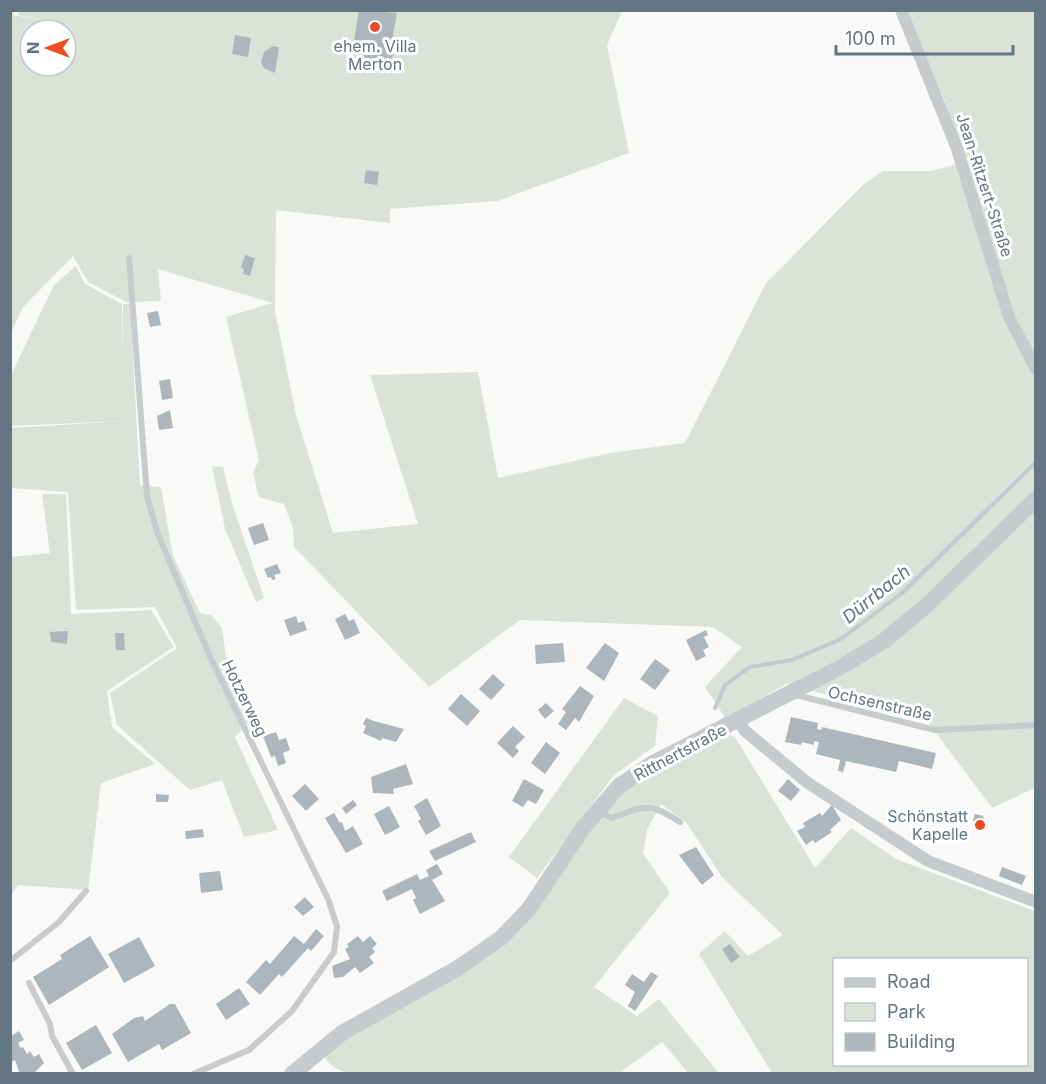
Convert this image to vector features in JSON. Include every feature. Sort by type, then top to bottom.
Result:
[{"type":"street","name":"Jean-Ritzert-Straße","points":[[901,10],[956,146],[1009,316],[1035,369]]},
{"type":"street","name":"Rittnertstraße","points":[[292,1074],[342,1033],[458,968],[501,938],[529,909],[596,811],[635,774],[867,652],[905,624],[1035,499]]},
{"type":"street","points":[[738,720],[745,731],[808,783],[928,861],[1035,902]]},
{"type":"lane","name":"Hotzerweg","points":[[129,258],[147,496],[157,532],[211,659],[328,899],[337,926],[334,952],[292,1011],[249,1050],[193,1074]]},
{"type":"lane","name":"Ochsenstraße","points":[[791,693],[935,730],[1035,725]]},
{"type":"lane","points":[[596,811],[612,818],[640,807],[658,808],[680,822]]},
{"type":"lane","points":[[10,961],[58,922],[86,891]]},
{"type":"lane","points":[[29,983],[50,1024],[52,1036],[74,1074]]},
{"type":"green space","points":[[20,10],[622,11],[607,45],[629,153],[497,201],[390,209],[390,223],[276,210],[275,311],[296,415],[333,533],[418,524],[370,375],[478,372],[498,478],[610,453],[685,443],[766,283],[865,183],[883,171],[931,171],[965,162],[944,99],[906,11],[1035,11],[1035,788],[992,808],[927,721],[786,684],[726,719],[705,687],[742,647],[713,627],[520,620],[429,687],[294,547],[293,528],[284,504],[259,497],[253,473],[259,460],[226,317],[273,303],[158,269],[161,301],[126,302],[88,282],[73,256],[23,307],[11,333],[11,11],[15,11],[13,15],[30,18],[18,18],[18,78],[78,78],[78,18],[33,18],[17,15]]},
{"type":"green space","points":[[76,266],[85,284],[122,304],[123,357],[123,304],[130,304],[140,485],[161,487],[173,556],[200,613],[211,615],[222,628],[226,657],[258,713],[235,737],[278,830],[244,837],[222,780],[190,790],[117,725],[110,693],[177,648],[155,607],[76,610],[68,492],[11,488],[11,428],[124,421],[11,426],[11,375],[54,285]]},
{"type":"green space","points":[[212,466],[223,467],[232,503],[264,598],[256,602],[225,529]]},
{"type":"green space","points":[[42,494],[66,494],[71,614],[151,610],[174,647],[107,691],[112,727],[155,764],[101,783],[88,890],[18,885],[11,895],[11,557],[50,553]]},
{"type":"green space","points":[[624,698],[658,716],[655,746],[614,775],[537,878],[509,857]]},
{"type":"green space","points":[[722,731],[735,737],[815,868],[851,828],[896,859],[1035,911],[1035,1073],[772,1073],[699,954],[725,931],[748,956],[783,935],[722,877],[686,822],[661,804],[647,830],[643,853],[670,893],[594,987],[637,1016],[659,999],[719,1073],[688,1073],[662,1042],[618,1074],[395,1074],[393,1071],[365,1075],[345,1072],[329,1063],[324,1056],[332,1048],[488,956],[592,825],[632,782]]},
{"type":"building","name":"ehem. Villa Merton","points":[[359,10],[397,13],[392,41],[396,43],[395,51],[391,60],[386,59],[383,63],[352,54]]},
{"type":"building","points":[[235,35],[251,38],[248,57],[232,54]]},
{"type":"building","points":[[273,46],[279,47],[275,73],[264,68],[261,62],[264,52]]},
{"type":"building","points":[[366,170],[379,172],[377,185],[364,183]]},
{"type":"building","points":[[245,255],[255,258],[250,276],[243,274],[244,269],[241,268]]},
{"type":"building","points":[[158,311],[161,325],[150,327],[147,313]]},
{"type":"building","points":[[170,379],[173,398],[162,400],[159,381]]},
{"type":"building","points":[[170,410],[173,428],[159,430],[157,416]]},
{"type":"building","points":[[263,523],[269,540],[254,545],[248,528]]},
{"type":"building","points":[[277,564],[281,573],[274,575],[276,579],[272,580],[271,577],[268,578],[264,569]]},
{"type":"building","points":[[345,614],[349,621],[354,619],[360,633],[345,640],[335,619]]},
{"type":"building","points":[[296,616],[298,623],[304,621],[307,630],[290,636],[284,620]]},
{"type":"building","points":[[706,630],[708,635],[704,637],[709,647],[703,650],[706,656],[696,661],[686,640]]},
{"type":"building","points":[[68,631],[67,644],[51,642],[50,632]]},
{"type":"building","points":[[115,633],[124,633],[125,650],[116,650]]},
{"type":"building","points":[[563,643],[565,662],[536,664],[535,645]]},
{"type":"building","points":[[605,643],[619,653],[604,681],[586,668]]},
{"type":"building","points":[[655,659],[670,670],[655,690],[640,679]]},
{"type":"building","points":[[493,674],[505,685],[491,700],[479,689]]},
{"type":"building","points":[[580,686],[594,696],[579,722],[575,718],[566,730],[558,724],[566,712],[562,709]]},
{"type":"building","points":[[461,694],[480,711],[467,726],[448,709]]},
{"type":"building","points":[[546,703],[554,711],[545,719],[538,710]]},
{"type":"building","points":[[791,717],[818,723],[817,729],[821,730],[822,727],[936,753],[932,769],[899,761],[896,772],[846,761],[843,772],[838,771],[840,760],[816,754],[819,742],[814,741],[814,745],[802,742],[801,745],[785,742]]},
{"type":"building","points":[[366,718],[404,729],[396,742],[382,738],[381,741],[363,733]]},
{"type":"building","points":[[513,726],[525,737],[515,747],[519,751],[513,758],[497,743]]},
{"type":"building","points":[[276,732],[279,740],[286,738],[290,750],[283,753],[286,763],[278,766],[275,756],[271,757],[263,736]]},
{"type":"building","points":[[546,742],[560,753],[545,774],[531,763]]},
{"type":"building","points":[[406,764],[413,784],[393,789],[394,794],[373,793],[371,777]]},
{"type":"building","points":[[524,779],[544,790],[536,804],[528,800],[523,807],[512,801]]},
{"type":"building","points":[[788,779],[800,790],[791,801],[778,791]]},
{"type":"building","points":[[305,784],[319,799],[306,811],[292,796]]},
{"type":"building","points":[[156,794],[169,795],[168,802],[156,802]]},
{"type":"building","points":[[427,798],[441,826],[426,835],[418,821],[421,819],[414,806]]},
{"type":"building","points":[[353,800],[357,805],[346,814],[342,808]]},
{"type":"building","points":[[832,805],[841,820],[830,830],[832,832],[815,843],[813,840],[806,845],[797,831],[805,827],[803,823],[820,813],[822,816]]},
{"type":"building","points":[[389,806],[400,827],[385,835],[374,814]]},
{"type":"building","points":[[334,813],[340,823],[342,822],[345,831],[353,826],[363,844],[346,853],[325,818]]},
{"type":"building","points":[[975,814],[983,816],[986,828],[976,831],[973,820]]},
{"type":"building","points":[[203,829],[204,837],[186,839],[185,831]]},
{"type":"building","points":[[471,832],[476,842],[435,861],[429,851]]},
{"type":"building","points":[[696,847],[714,875],[702,885],[679,855]]},
{"type":"building","points":[[437,864],[443,874],[432,880],[445,901],[420,914],[413,900],[416,898],[412,889],[387,901],[382,891],[417,874],[420,880],[429,876],[426,870]]},
{"type":"building","points":[[1002,867],[1026,876],[1022,885],[999,876]]},
{"type":"building","points":[[220,871],[223,890],[201,893],[199,873]]},
{"type":"building","points":[[305,897],[314,907],[303,916],[294,907]]},
{"type":"building","points":[[316,929],[324,936],[311,951],[308,948],[282,977],[279,974],[260,995],[246,982],[266,960],[270,964],[294,936],[304,944]]},
{"type":"building","points":[[90,936],[109,967],[49,1005],[33,977],[62,959],[60,955]]},
{"type":"building","points":[[358,936],[363,942],[370,936],[377,944],[372,948],[375,952],[369,957],[374,963],[360,973],[355,967],[343,977],[334,978],[332,966],[350,959],[345,949],[349,947],[347,944]]},
{"type":"building","points":[[139,937],[155,966],[124,983],[108,954]]},
{"type":"building","points":[[730,944],[740,957],[731,963],[722,949]]},
{"type":"building","points":[[651,972],[658,976],[635,1011],[628,1006],[635,992],[625,985],[632,974],[644,982]]},
{"type":"building","points":[[239,988],[250,1004],[226,1020],[216,1004]]},
{"type":"building","points":[[170,1004],[175,1004],[191,1033],[162,1050],[159,1044],[128,1062],[112,1034],[134,1018],[143,1016],[145,1021]]},
{"type":"building","points":[[96,1025],[112,1053],[82,1070],[66,1043]]},
{"type":"building","points":[[19,1031],[24,1040],[18,1043],[21,1048],[23,1047],[27,1054],[30,1051],[34,1057],[39,1054],[44,1063],[33,1074],[20,1074],[15,1060],[10,1063],[10,1037]]},
{"type":"waterway","name":"Dürrbach","points":[[715,708],[725,685],[750,667],[792,660],[841,639],[902,593],[1036,462]]},
{"type":"place","name":"ehem. Villa Merton","points":[[375,27]]},
{"type":"place","name":"Schönstatt Kapelle","points":[[980,825]]}]
